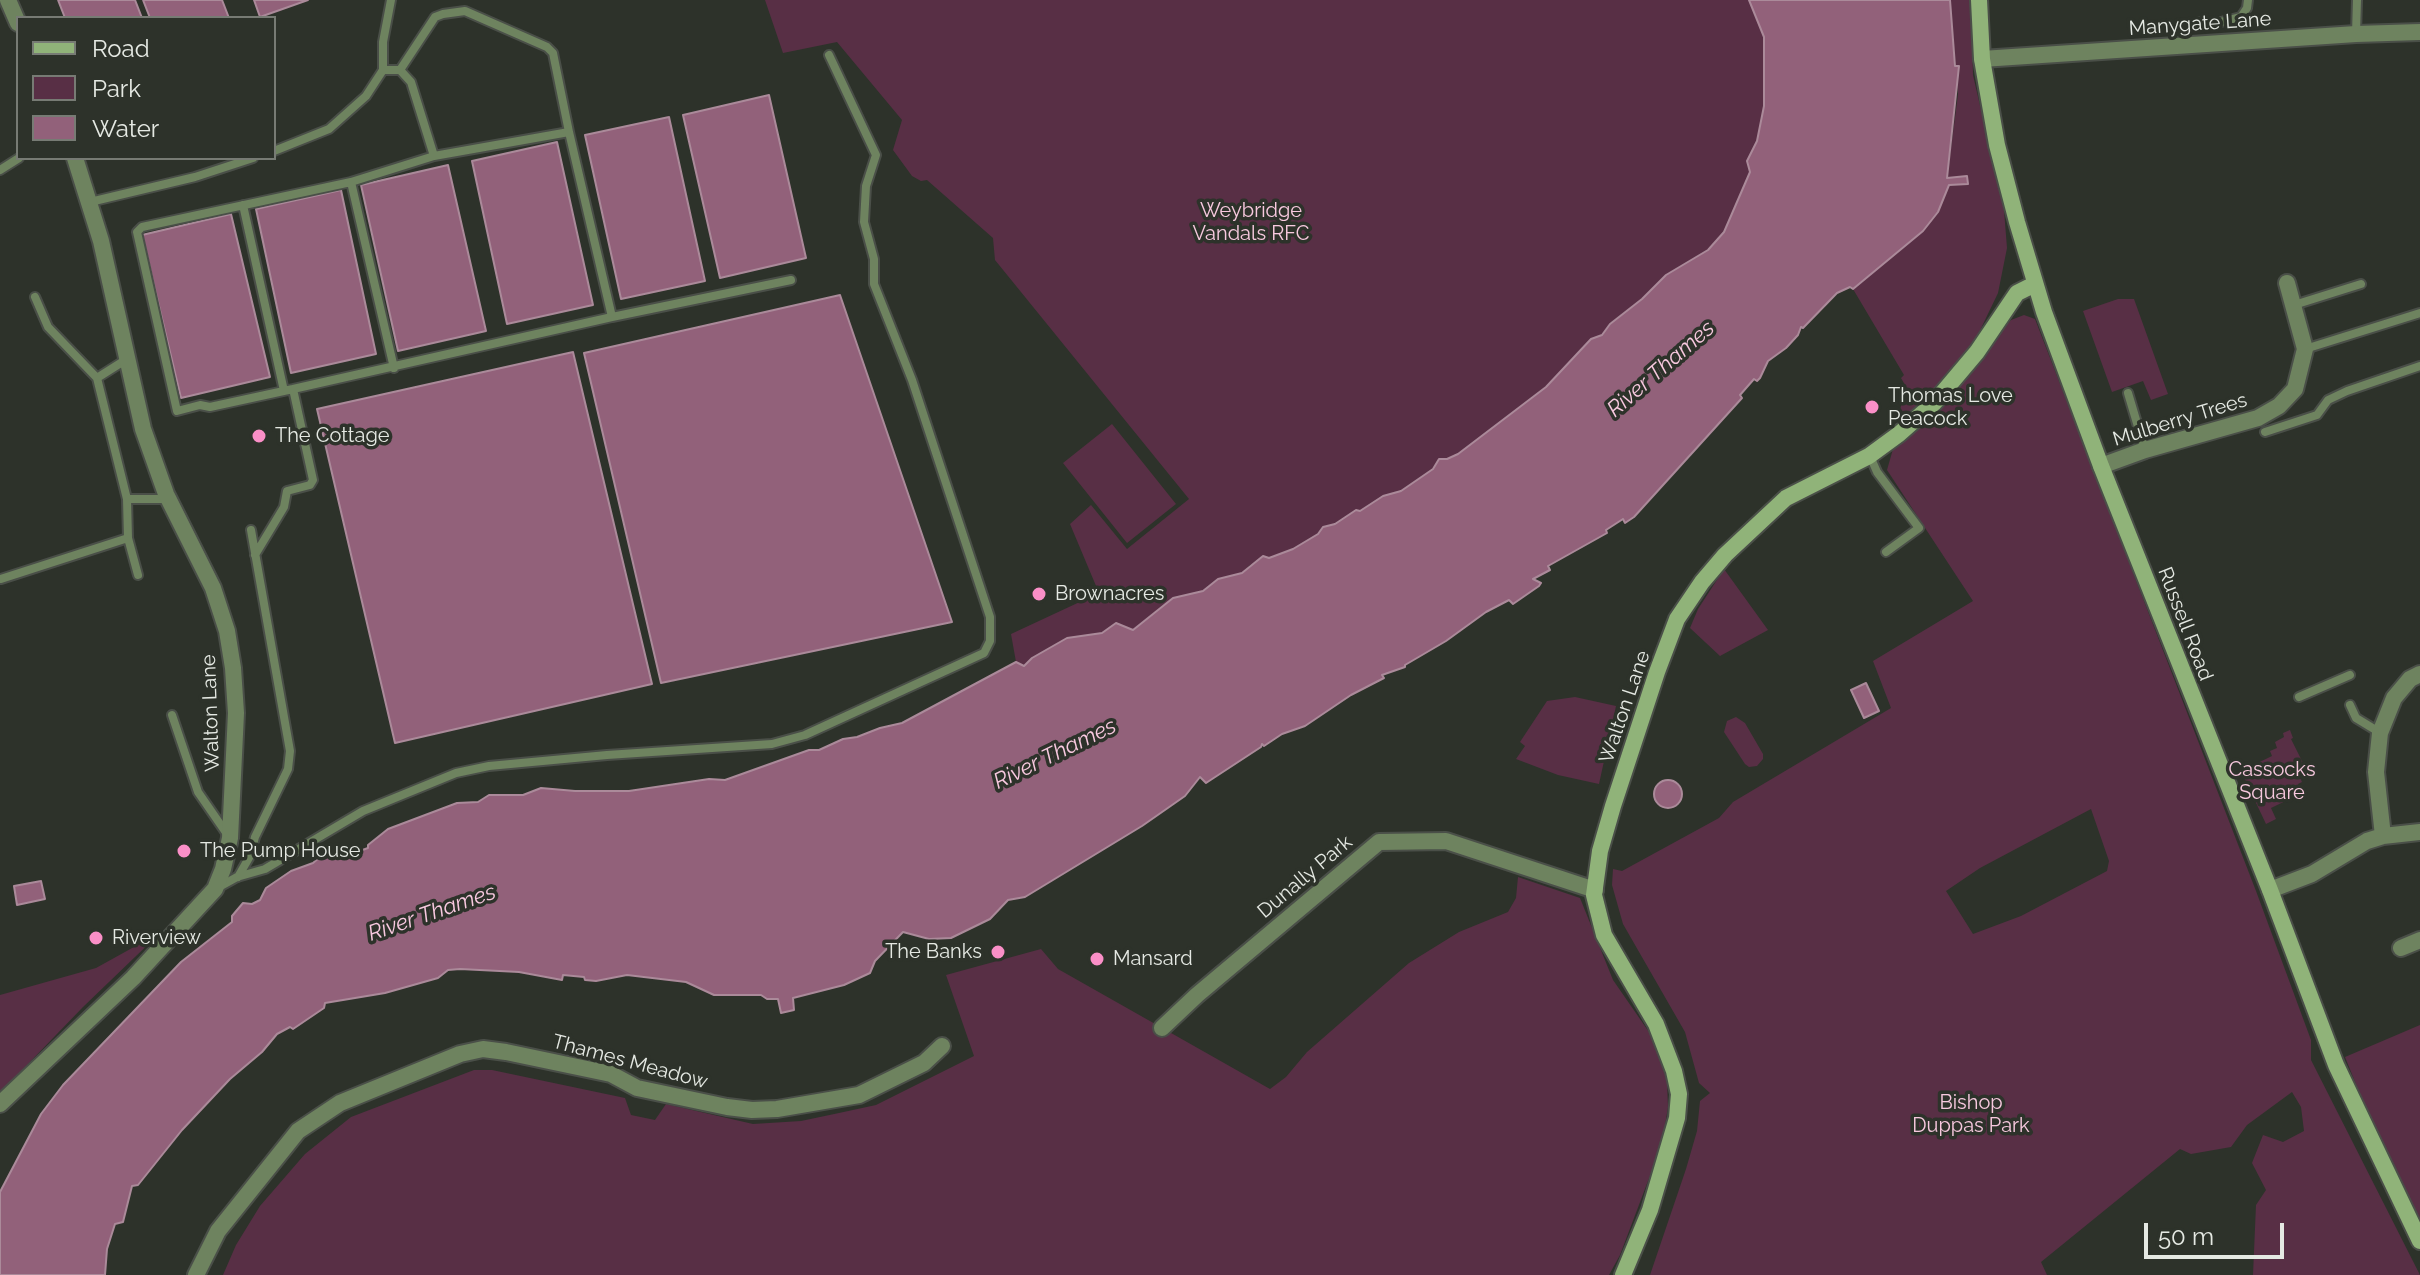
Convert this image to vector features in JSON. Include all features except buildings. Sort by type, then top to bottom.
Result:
[{"type":"main road","name":"Russell Road","points":[[1979,0],[1982,59],[1997,145],[2035,284],[2101,466],[2270,890],[2336,1065],[2420,1241]]},
{"type":"main road","name":"Walton Lane","points":[[1623,1275],[1650,1210],[1677,1118],[1679,1094],[1674,1071],[1656,1024],[1604,935],[1595,890],[1600,851],[1613,806],[1677,619],[1725,555],[1786,498],[1869,456],[1934,403],[1977,352],[2017,293],[2035,284]]},
{"type":"street","points":[[8,0],[16,18]]},
{"type":"street","name":"Manygate Lane","points":[[1982,59],[2420,32]]},
{"type":"street","name":"Walton Lane","points":[[0,1104],[133,978],[215,889],[230,838],[236,713],[227,631],[213,588],[168,499],[143,429],[101,241],[76,160]]},
{"type":"street","name":"Mulberry Trees","points":[[2101,466],[2145,450],[2258,418],[2279,406],[2295,389],[2305,349],[2287,283]]},
{"type":"street","points":[[2383,836],[2376,772],[2380,733],[2394,698],[2410,679],[2420,674]]},
{"type":"street","points":[[2270,890],[2312,874],[2367,841],[2420,832]]},
{"type":"street","name":"Dunally Park","points":[[1162,1028],[1379,842],[1446,841],[1595,890]]},
{"type":"street","points":[[2401,948],[2420,940]]},
{"type":"street","name":"Thames Meadow","points":[[196,1275],[218,1231],[298,1131],[340,1103],[460,1054],[483,1049],[506,1052],[611,1074],[637,1088],[752,1110],[777,1109],[859,1095],[924,1063],[942,1046]]},
{"type":"lane","points":[[276,150],[329,129],[366,96],[383,70],[383,42],[391,0]]},
{"type":"lane","points":[[2199,22],[2221,22],[2241,17],[2248,0]]},
{"type":"lane","points":[[2356,34],[2357,0]]},
{"type":"lane","points":[[400,70],[435,17],[465,11],[547,47],[553,53],[612,317]]},
{"type":"lane","points":[[2221,22],[2222,43]]},
{"type":"lane","points":[[215,889],[237,877],[265,869],[363,811],[456,773],[489,766],[607,755],[772,744],[805,735],[984,653],[990,641],[990,617],[912,380],[874,284],[874,259],[864,222],[866,186],[876,155],[829,55]]},
{"type":"lane","points":[[383,70],[400,70],[411,82],[434,156]]},
{"type":"lane","points":[[569,132],[434,156],[351,182],[142,227],[137,232],[137,241],[177,411],[200,405],[210,407],[394,368],[612,317],[791,280]]},
{"type":"lane","points":[[89,203],[195,177],[247,160]]},
{"type":"lane","points":[[351,182],[394,368]]},
{"type":"lane","points":[[243,205],[313,480],[310,485],[287,491],[284,507],[255,555]]},
{"type":"lane","points":[[2294,305],[2361,284]]},
{"type":"lane","points":[[35,297],[48,327],[97,378],[127,499],[128,538],[138,575]]},
{"type":"lane","points":[[2305,349],[2420,313]]},
{"type":"lane","points":[[97,378],[127,359]]},
{"type":"lane","points":[[2265,432],[2317,415],[2322,405],[2337,395],[2420,366]]},
{"type":"lane","points":[[2128,393],[2145,450]]},
{"type":"lane","points":[[2279,406],[2291,423]]},
{"type":"lane","points":[[1869,456],[1877,472],[1919,528],[1886,552]]},
{"type":"lane","points":[[127,499],[168,499]]},
{"type":"lane","points":[[237,877],[250,856],[255,837],[288,769],[290,751],[251,530]]},
{"type":"lane","points":[[1,579],[128,538]]},
{"type":"lane","points":[[2299,697],[2341,684],[2350,675]]},
{"type":"lane","points":[[2350,705],[2356,718],[2380,733]]},
{"type":"lane","points":[[172,715],[198,792],[230,838]]},
{"type":"green space","name":"Weybridge Vandals RFC","points":[[765,0],[1749,0],[1764,37],[1764,106],[1757,142],[1747,161],[1750,172],[1724,232],[1708,250],[1666,275],[1642,299],[1610,323],[1602,335],[1591,339],[1546,387],[1498,425],[1458,454],[1439,459],[1433,469],[1401,491],[1383,496],[1359,512],[1356,510],[1335,524],[1323,527],[1318,534],[1293,549],[1250,565],[1242,573],[1218,579],[1203,591],[1173,598],[1133,631],[1116,624],[1102,633],[1067,638],[1033,658],[1024,667],[1016,662],[1011,634],[1099,593],[1070,524],[1091,505],[1127,549],[1189,499],[995,260],[993,238],[927,180],[921,181],[912,176],[893,150],[902,120],[837,42],[783,53]]},
{"type":"green space","points":[[1950,0],[1971,0],[1973,75],[2004,210],[2007,248],[1998,293],[1973,345],[1912,414],[1899,416],[1905,385],[1901,378],[1904,375],[1853,289],[1923,231],[1938,212],[1949,185],[1947,179],[1958,94]]},
{"type":"green space","points":[[2118,299],[2134,299],[2168,394],[2151,400],[2143,381],[2112,392],[2083,311]]},
{"type":"green space","name":"Bishop Duppas Park","points":[[2024,315],[2035,319],[2256,891],[2311,1040],[2311,1060],[2420,1275],[2253,1275],[2256,1205],[2266,1190],[2252,1163],[2263,1135],[2283,1142],[2304,1131],[2301,1107],[2292,1092],[2247,1125],[2231,1147],[2191,1154],[2180,1149],[2041,1262],[2047,1275],[1650,1275],[1697,1131],[1700,1101],[1710,1093],[1699,1083],[1685,1032],[1623,924],[1612,885],[1613,869],[1622,871],[1719,818],[1733,802],[1891,708],[1873,661],[1973,601],[1887,470],[1893,449],[1937,409],[1976,366],[2011,320]],"holes":[[[2091,809],[2109,861],[2107,871],[2021,916],[1973,934],[1946,891],[1980,868]]]},
{"type":"green space","points":[[1112,424],[1176,504],[1127,543],[1063,463]]},
{"type":"green space","points":[[1724,569],[1768,630],[1720,656],[1690,628],[1698,609]]},
{"type":"green space","points":[[1575,697],[1616,706],[1599,784],[1558,775],[1516,759],[1525,746],[1520,742],[1547,701]]},
{"type":"green space","points":[[1736,717],[1745,723],[1763,754],[1757,766],[1745,764],[1724,732],[1727,721]]},
{"type":"green space","name":"Cassocks Square","points":[[2290,730],[2303,763],[2295,767],[2302,782],[2298,784],[2302,793],[2271,808],[2276,819],[2266,824],[2241,771],[2272,756],[2270,751],[2277,748],[2275,742]]},
{"type":"green space","points":[[1518,877],[1580,898],[1613,980],[1649,1032],[1667,1079],[1668,1107],[1662,1144],[1620,1255],[1609,1275],[223,1275],[236,1245],[260,1206],[305,1154],[351,1117],[474,1070],[492,1070],[625,1098],[631,1115],[655,1120],[666,1104],[753,1124],[801,1121],[876,1105],[974,1056],[946,975],[1041,949],[1058,969],[1270,1089],[1286,1077],[1307,1052],[1409,963],[1459,932],[1508,912],[1516,898]]},
{"type":"green space","points":[[161,932],[0,1093],[0,995],[96,968]]},
{"type":"green space","points":[[2420,1025],[2420,1220],[2368,1114],[2345,1057]]},
{"type":"water","points":[[58,0],[135,0],[141,16],[64,16]]},
{"type":"water","points":[[143,0],[222,0],[228,16],[149,16]]},
{"type":"water","points":[[254,0],[308,0],[263,16],[260,16]]},
{"type":"water","name":"River Thames","points":[[1749,0],[1950,0],[1955,66],[1959,66],[1947,178],[1967,176],[1968,184],[1949,185],[1938,212],[1923,231],[1853,289],[1850,287],[1837,293],[1801,327],[1798,335],[1768,361],[1760,378],[1757,381],[1754,379],[1740,395],[1742,398],[1634,517],[1625,523],[1623,519],[1606,530],[1607,533],[1548,566],[1550,570],[1533,579],[1541,583],[1539,586],[1513,604],[1509,600],[1486,612],[1405,667],[1382,675],[1384,678],[1351,695],[1305,726],[1282,734],[1264,746],[1262,744],[1206,783],[1200,777],[1185,796],[1142,826],[1025,897],[1008,900],[990,919],[951,938],[929,939],[903,932],[875,961],[870,973],[844,985],[793,998],[794,1010],[781,1013],[778,999],[767,999],[761,995],[714,995],[686,982],[627,975],[596,981],[563,975],[562,980],[519,972],[460,969],[448,970],[438,978],[385,993],[325,1003],[324,1008],[293,1029],[290,1027],[277,1034],[182,1130],[138,1185],[132,1186],[123,1222],[115,1224],[107,1249],[105,1275],[0,1275],[0,1192],[41,1114],[63,1085],[181,962],[232,922],[232,916],[243,903],[252,904],[260,900],[266,888],[291,871],[313,863],[327,851],[338,848],[339,853],[354,853],[368,848],[388,829],[457,803],[478,802],[489,795],[523,795],[541,788],[629,791],[709,779],[725,780],[809,750],[819,750],[843,739],[902,723],[1016,662],[1024,666],[1067,638],[1102,633],[1116,623],[1133,630],[1173,598],[1203,591],[1218,579],[1242,573],[1263,556],[1269,558],[1293,549],[1318,534],[1323,527],[1335,524],[1383,496],[1401,491],[1433,469],[1439,459],[1458,454],[1546,387],[1591,339],[1602,335],[1610,324],[1666,275],[1708,250],[1724,232],[1750,172],[1747,161],[1757,141],[1764,106],[1764,37]]},
{"type":"water","points":[[769,95],[806,258],[720,278],[683,115]]},
{"type":"water","points":[[669,117],[705,281],[621,299],[585,135]]},
{"type":"water","points":[[557,142],[593,305],[507,324],[472,161]]},
{"type":"water","points":[[448,165],[486,331],[398,351],[361,185]]},
{"type":"water","points":[[341,190],[376,354],[291,373],[256,209]]},
{"type":"water","points":[[231,214],[270,377],[181,398],[142,235]]},
{"type":"water","points":[[840,295],[952,622],[661,683],[584,353]]},
{"type":"water","points":[[573,352],[652,684],[395,743],[317,409]]},
{"type":"water","points":[[1866,683],[1879,711],[1864,718],[1851,690]]},
{"type":"water","points":[[1668,780],[1678,784],[1682,794],[1678,804],[1668,808],[1658,804],[1654,794],[1658,784]]},
{"type":"water","points":[[41,881],[45,899],[17,905],[14,886]]},
{"type":"place","name":"Thomas Love Peacock","points":[[1872,407]]},
{"type":"place","name":"The Cottage","points":[[259,436]]},
{"type":"place","name":"Brownacres","points":[[1039,594]]},
{"type":"place","name":"The Pump House","points":[[184,851]]},
{"type":"place","name":"Riverview","points":[[96,938]]},
{"type":"place","name":"The Banks","points":[[998,952]]},
{"type":"place","name":"Mansard","points":[[1097,959]]}]
